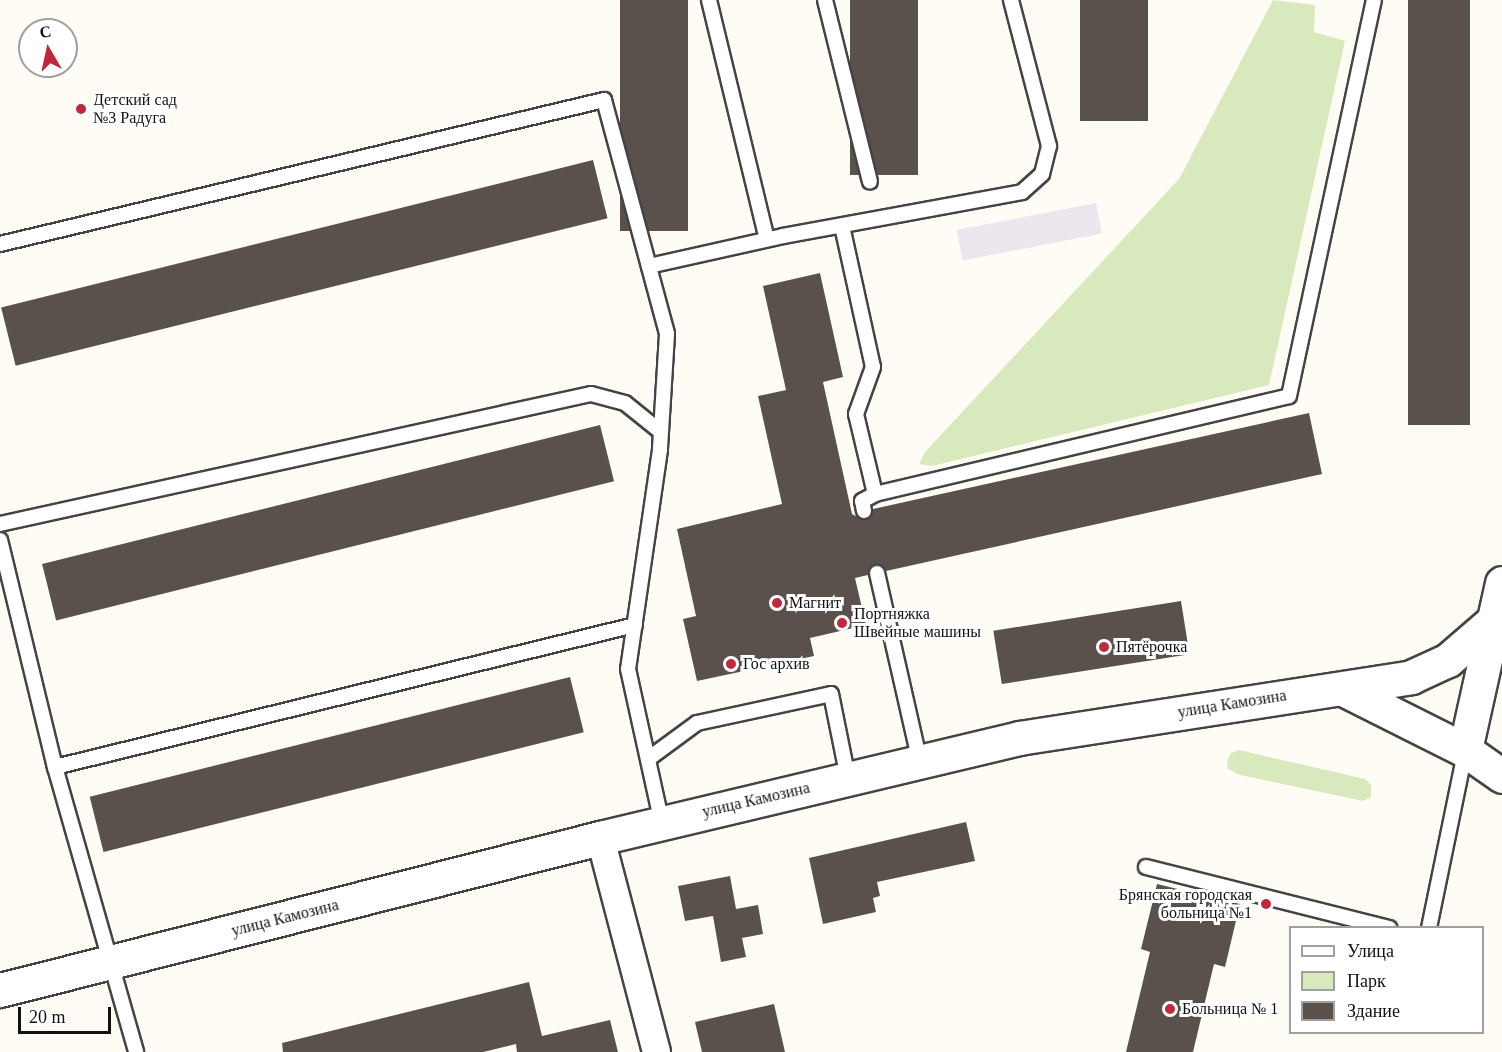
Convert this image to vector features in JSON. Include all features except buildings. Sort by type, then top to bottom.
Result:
[{"type":"street","points":[[1466,750],[1502,583]]},
{"type":"street","name":"улица Камозина","points":[[0,990],[600,838],[1019,738],[1411,677],[1448,660],[1493,621]]},
{"type":"street","points":[[1343,689],[1466,750],[1502,776]]},
{"type":"street","points":[[600,838],[656,1052]]},
{"type":"lane","points":[[709,0],[766,239]]},
{"type":"lane","points":[[825,0],[870,182]]},
{"type":"lane","points":[[649,266],[766,239],[1022,192],[1042,174],[1049,146],[1011,0]]},
{"type":"lane","points":[[864,511],[862,501],[875,494],[1289,396],[1374,0]]},
{"type":"lane","points":[[0,244],[604,100],[667,334],[662,432],[628,669],[662,823]]},
{"type":"lane","points":[[843,226],[873,367],[856,414],[875,494]]},
{"type":"lane","points":[[0,524],[591,394],[625,403],[662,432]]},
{"type":"lane","points":[[0,540],[55,767],[136,1052]]},
{"type":"lane","points":[[877,573],[920,762]]},
{"type":"lane","points":[[55,767],[635,625]]},
{"type":"lane","points":[[648,759],[697,723],[831,694],[848,778]]},
{"type":"lane","points":[[1429,926],[1466,750]]},
{"type":"lane","points":[[1146,867],[1385,926]]},
{"type":"shaded area","points":[[1096,203],[1102,233],[963,261],[957,230]]},
{"type":"green space","points":[[1273,0],[1315,5],[1314,32],[1345,41],[1269,385],[932,466],[919,464],[925,452],[1179,179]]},
{"type":"green space","points":[[1239,750],[1365,779],[1371,785],[1371,797],[1363,801],[1240,775],[1228,769],[1227,761],[1231,753]]},
{"type":"place","name":"Детский сад №3 Радуга","points":[[81,109]]},
{"type":"place","name":"Магнит","points":[[777,603]]},
{"type":"place","name":"Портняжка Швейные машины","points":[[842,623]]},
{"type":"place","name":"Пятёрочка","points":[[1104,647]]},
{"type":"place","name":"Гос архив","points":[[731,664]]},
{"type":"place","name":"Брянская городская больница №1","points":[[1266,904]]},
{"type":"place","name":"Больница № 1","points":[[1170,1009]]}]
